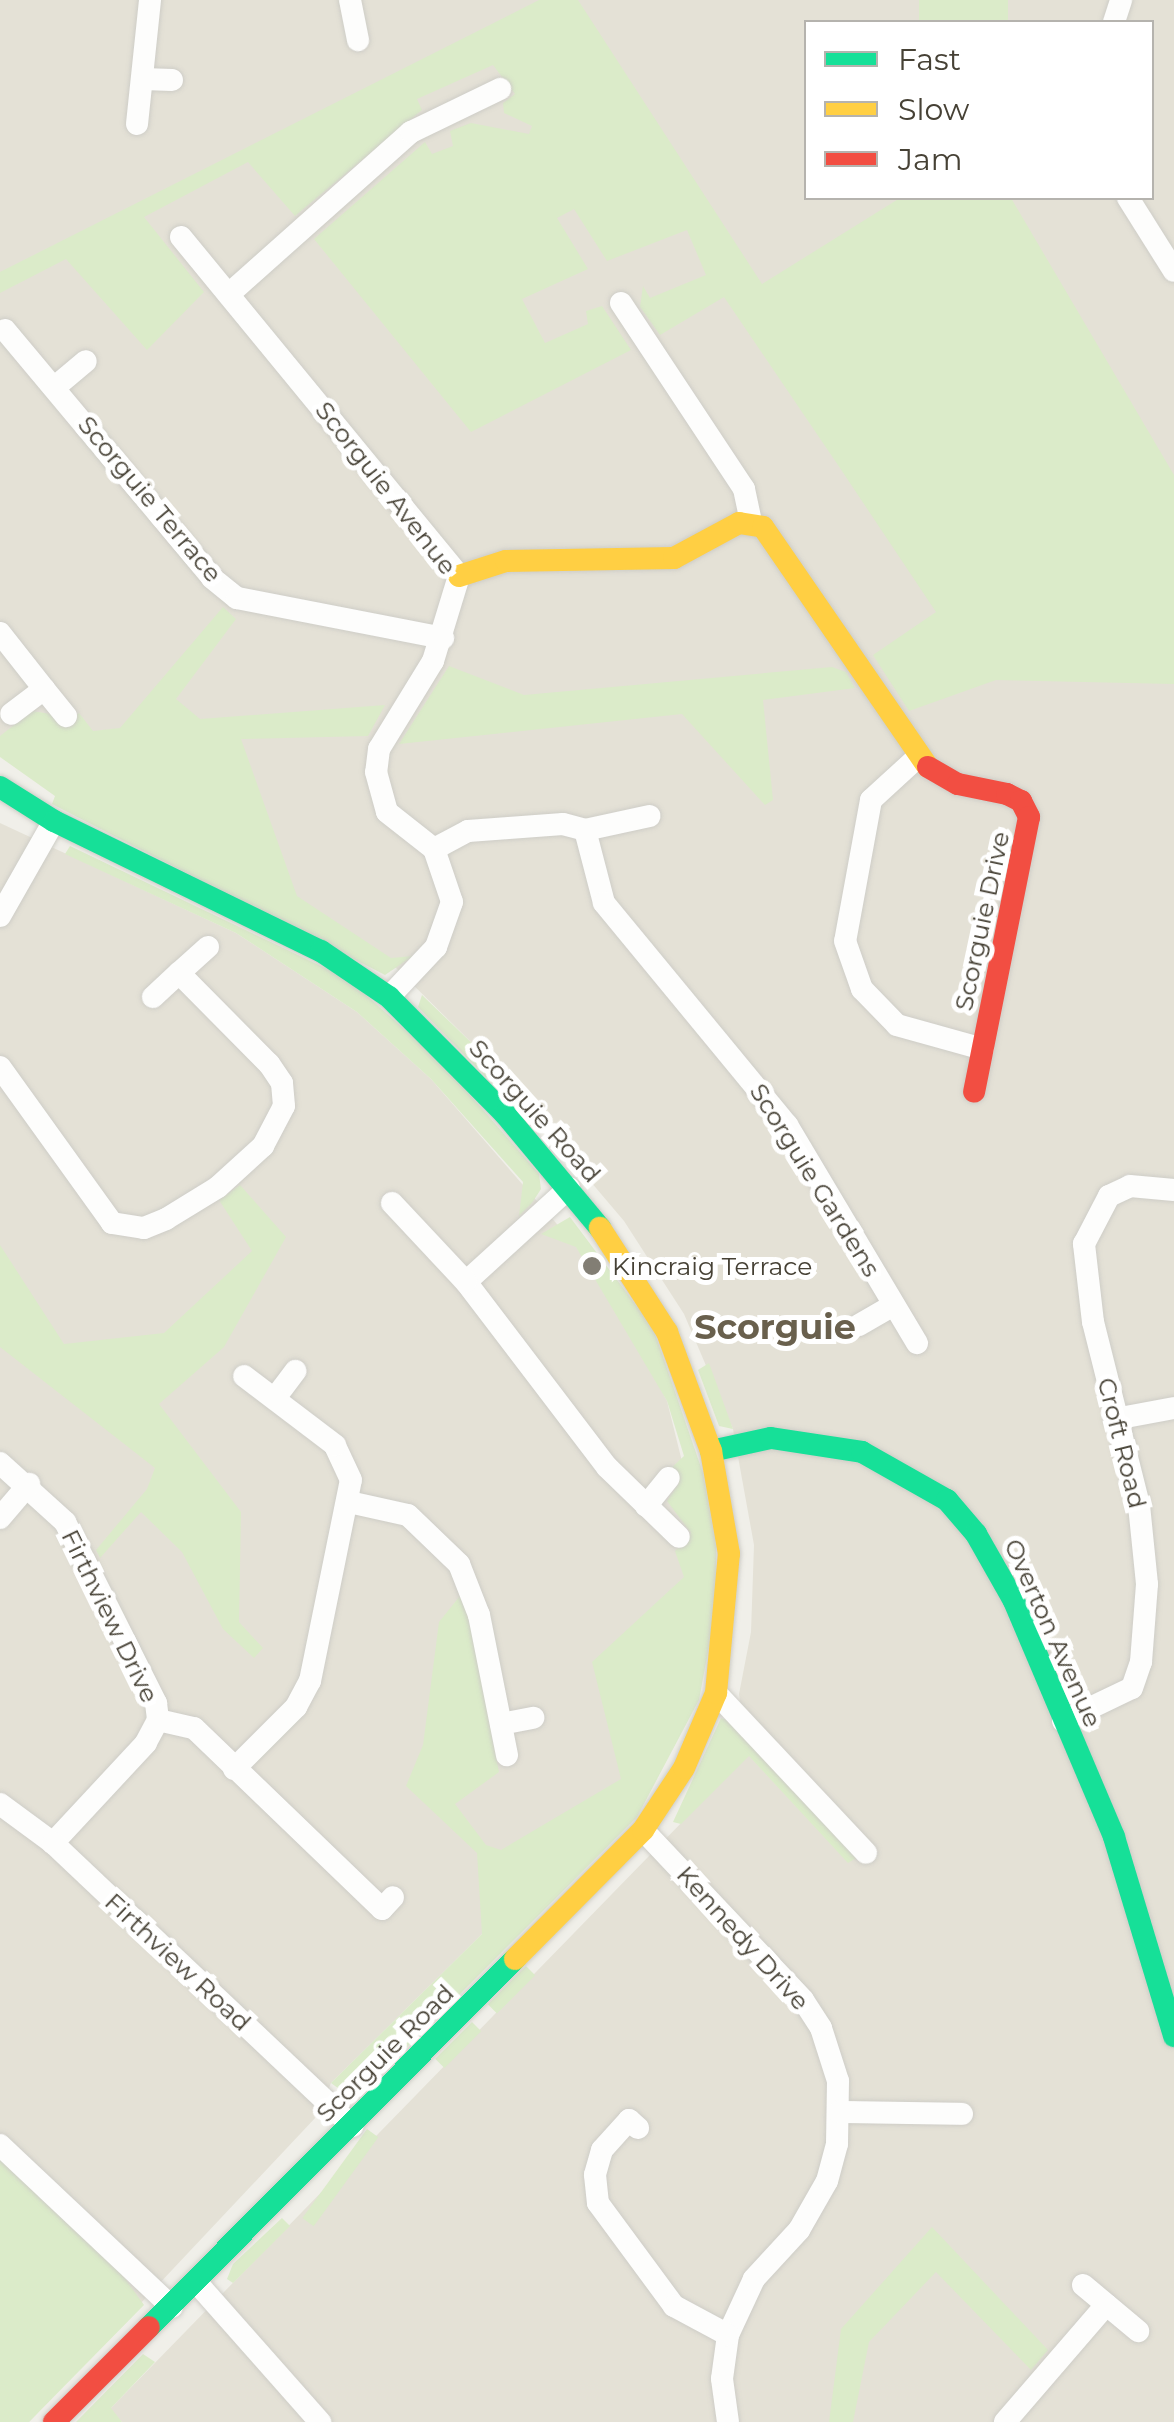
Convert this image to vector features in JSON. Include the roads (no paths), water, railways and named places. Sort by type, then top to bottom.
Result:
[{"type":"street","points":[[137,124],[150,0]]},
{"type":"street","points":[[350,0],[358,40]]},
{"type":"street","points":[[143,78],[172,80]]},
{"type":"street","points":[[229,294],[411,132],[500,89]]},
{"type":"street","points":[[1129,200],[1174,271]]},
{"type":"street","name":"Scorguie Avenue","points":[[181,237],[459,576],[444,638],[389,728],[376,772],[387,812],[434,849]]},
{"type":"street","name":"Scorguie Drive","points":[[621,304],[744,489],[751,521],[772,539],[918,756],[958,784],[1021,801],[1029,816],[974,1092]]},
{"type":"street","name":"Scorguie Terrace","points":[[5,330],[212,578],[237,598],[444,638]]},
{"type":"street","points":[[55,388],[86,361]]},
{"type":"street","points":[[459,576],[506,561],[674,558],[751,521]]},
{"type":"street","points":[[0,633],[66,716]]},
{"type":"street","points":[[11,714],[44,689]]},
{"type":"street","name":"Scorguie Drive","points":[[918,756],[871,800],[845,941],[862,988],[897,1025],[982,1049]]},
{"type":"street","name":"Scorguie Road","points":[[0,787],[54,822],[248,911],[389,997],[569,1188],[667,1332],[711,1451],[729,1554],[716,1693],[684,1768],[642,1830],[54,2422]]},
{"type":"street","points":[[389,997],[447,925],[452,902],[434,849],[468,831],[562,824],[586,830],[650,816]]},
{"type":"street","points":[[0,916],[54,822]]},
{"type":"street","name":"Scorguie Gardens","points":[[586,830],[596,880],[613,916],[731,1050],[786,1126],[917,1343]]},
{"type":"street","points":[[152,997],[208,947]]},
{"type":"street","points":[[0,1067],[112,1223],[144,1228],[166,1219],[218,1188],[263,1146],[284,1106],[282,1083],[269,1064],[179,973]]},
{"type":"street","name":"Croft Road","points":[[1063,1721],[1132,1688],[1141,1662],[1146,1544],[1089,1292],[1089,1226],[1110,1196],[1130,1186],[1174,1190]]},
{"type":"street","points":[[466,1282],[569,1188]]},
{"type":"street","points":[[392,1204],[466,1282],[607,1467],[679,1537]]},
{"type":"street","points":[[859,1325],[893,1306]]},
{"type":"street","points":[[274,1398],[295,1371]]},
{"type":"street","points":[[234,1768],[296,1707],[310,1682],[351,1480],[343,1454],[244,1376]]},
{"type":"street","points":[[1115,1419],[1174,1408]]},
{"type":"street","name":"Overton Avenue","points":[[711,1451],[771,1438],[862,1452],[947,1500],[996,1561],[1114,1837],[1174,2036]]},
{"type":"street","name":"Firthview Drive","points":[[0,1463],[28,1484],[65,1522],[149,1686],[158,1720],[146,1743],[52,1843]]},
{"type":"street","points":[[646,1506],[669,1478]]},
{"type":"street","points":[[0,1518],[28,1484]]},
{"type":"street","points":[[349,1502],[408,1515],[460,1564],[479,1615],[508,1755]]},
{"type":"street","points":[[716,1693],[866,1853]]},
{"type":"street","points":[[501,1724],[533,1718]]},
{"type":"street","points":[[158,1720],[194,1728],[382,1909],[393,1897]]},
{"type":"street","name":"Firthview Road","points":[[0,1804],[52,1843],[352,2126]]},
{"type":"street","name":"Kennedy Drive","points":[[642,1830],[802,2000],[834,2059],[839,2112],[827,2181],[798,2230],[754,2280],[728,2335],[722,2379],[728,2422]]},
{"type":"street","points":[[839,2112],[963,2112]]},
{"type":"street","points":[[638,2128],[629,2120],[602,2150],[595,2175],[598,2203],[674,2306],[728,2335]]},
{"type":"street","points":[[0,2145],[172,2307]]},
{"type":"street","points":[[196,2283],[320,2422]]},
{"type":"street","points":[[1083,2285],[1138,2331]]},
{"type":"street","points":[[1005,2422],[1106,2305]]},
{"type":"place","name":"Kincraig Terrace","points":[[592,1266]]},
{"type":"district","name":"Scorguie","points":[[775,1327]]}]
